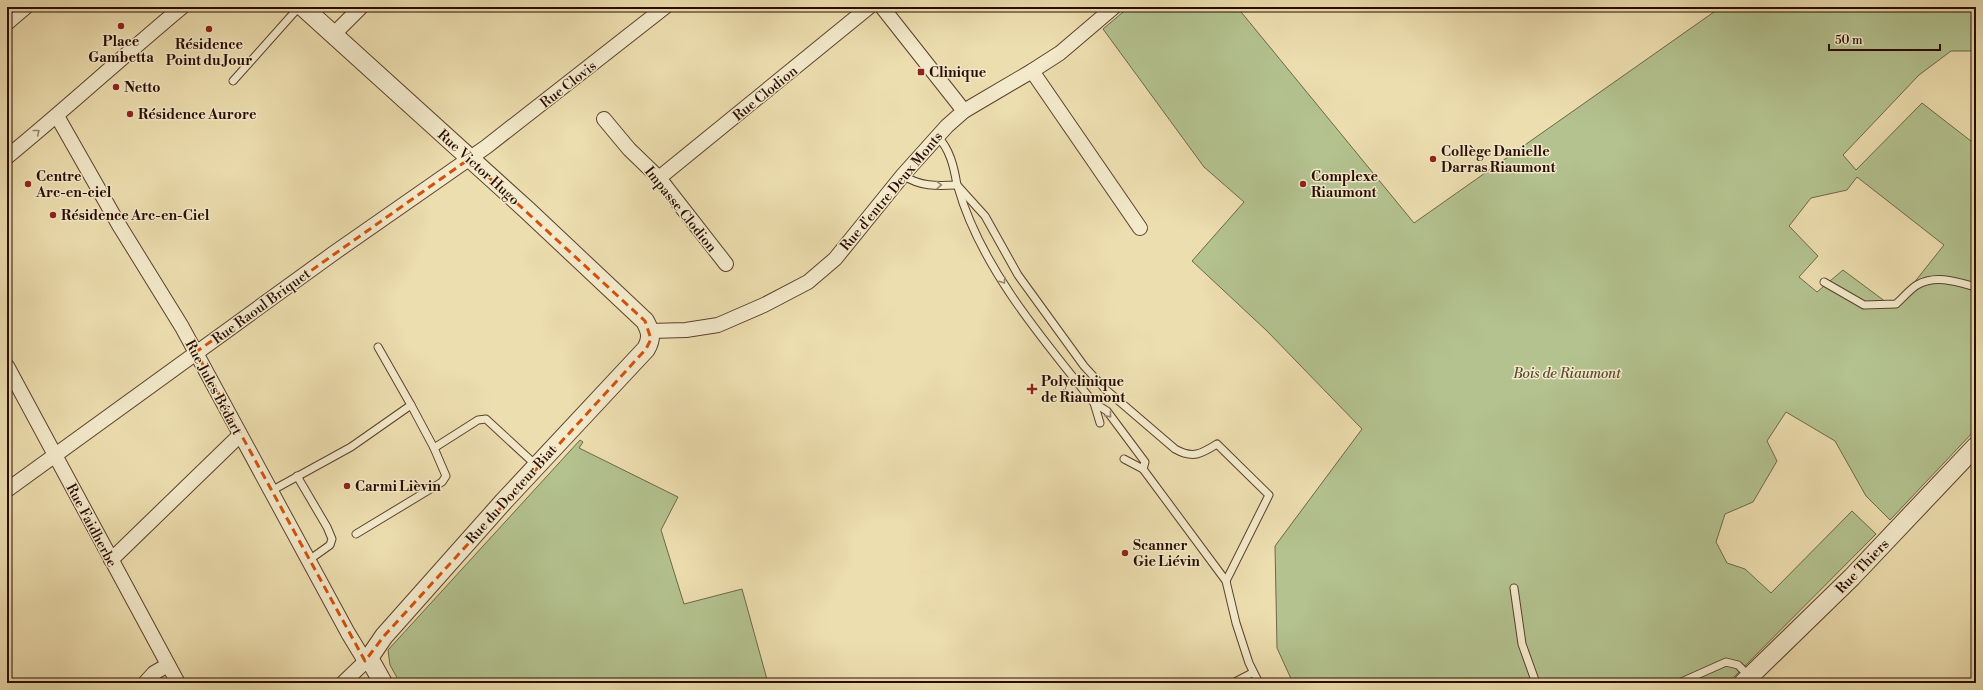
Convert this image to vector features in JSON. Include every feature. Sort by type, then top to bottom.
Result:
[{"type":"street","points":[[7,25],[28,7]]},
{"type":"street","points":[[7,157],[57,116],[127,53],[182,7]]},
{"type":"street","name":"Rue Victor Hugo","points":[[303,7],[527,210],[645,321],[650,331]]},
{"type":"street","points":[[333,35],[361,7]]},
{"type":"street","name":"Rue Clovis","points":[[469,159],[640,28],[665,7]]},
{"type":"street","name":"Rue Clodion","points":[[659,178],[869,7]]},
{"type":"street","points":[[882,7],[964,111]]},
{"type":"street","name":"Rue d'entre Deux Monts","points":[[650,331],[686,330],[718,325],[764,305],[808,282],[835,259],[903,174],[937,136],[964,111],[1060,53],[1114,7]]},
{"type":"street","points":[[1032,71],[1140,228]]},
{"type":"street","name":"Rue Jules Bédart","points":[[57,116],[196,352],[309,560],[367,660]]},
{"type":"street","name":"Impasse Clodion","points":[[604,119],[628,149],[659,178],[726,264]]},
{"type":"street","name":"Rue Raoul Briquet","points":[[7,490],[196,352],[469,159]]},
{"type":"street","name":"Rue du Docteur Biat","points":[[367,660],[384,636],[646,349],[651,339],[650,331]]},
{"type":"street","name":"Rue Faidherbe","points":[[7,366],[178,683]]},
{"type":"street","points":[[111,560],[240,435]]},
{"type":"street","name":"Rue Thiers","points":[[1747,680],[1852,577],[1976,446]]},
{"type":"street","points":[[343,683],[367,660],[383,683]]},
{"type":"street","points":[[144,683],[154,673],[168,665]]},
{"type":"lane","points":[[233,81],[299,7]]},
{"type":"lane","points":[[937,136],[944,143],[953,164],[965,212],[982,248],[1012,295],[1094,403],[1100,423]]},
{"type":"lane","points":[[903,174],[912,181],[933,186],[958,184]]},
{"type":"lane","points":[[958,184],[985,216],[1018,275],[1084,366],[1105,389],[1185,455],[1202,453],[1217,444],[1269,495],[1226,581]]},
{"type":"lane","points":[[1824,282],[1864,305],[1896,304],[1917,285],[1930,281],[1948,280],[1976,287]]},
{"type":"lane","points":[[356,534],[442,482],[446,476],[434,448],[378,347]]},
{"type":"lane","points":[[1094,403],[1108,411],[1145,462],[1143,469]]},
{"type":"lane","points":[[271,491],[351,447],[411,406]]},
{"type":"lane","points":[[434,448],[478,420],[486,419],[538,466]]},
{"type":"lane","points":[[1124,459],[1143,469],[1226,581],[1236,623],[1252,673],[1259,683]]},
{"type":"lane","points":[[297,476],[327,527],[332,539],[330,545],[309,560]]},
{"type":"lane","points":[[1514,588],[1522,644],[1536,683]]},
{"type":"lane","points":[[1679,683],[1726,662],[1738,665],[1747,680]]},
{"type":"lane","points":[[1233,683],[1252,673]]},
{"type":"highlighted area","points":[[469,159],[645,321],[651,339],[646,349],[384,636],[365,661],[358,651],[196,352]]},
{"type":"green space","name":"Bois de Riaumont","points":[[1129,7],[1237,7],[1414,223],[1721,7],[1976,7],[1976,53],[1971,51],[1951,51],[1919,75],[1843,155],[1856,170],[1922,103],[1976,145],[1976,429],[1890,520],[1866,496],[1835,441],[1786,412],[1767,441],[1777,461],[1753,502],[1725,514],[1716,542],[1727,563],[1745,569],[1771,593],[1852,511],[1876,534],[1728,683],[1293,683],[1277,648],[1275,546],[1362,429],[1267,331],[1192,261],[1244,202],[1204,167],[1103,29]],"holes":[[[1857,177],[1944,245],[1894,308],[1843,270],[1817,292],[1799,277],[1818,256],[1789,226],[1811,198],[1847,190]]]},
{"type":"green space","points":[[580,440],[583,442],[579,448],[678,497],[661,530],[684,604],[742,589],[768,683],[400,683],[390,665],[388,650]]},
{"type":"place","name":"Place Gambetta","points":[[121,26]]},
{"type":"place","name":"Résidence Point du Jour","points":[[209,29]]},
{"type":"place","name":"Clinique","points":[[921,72]]},
{"type":"place","name":"Netto","points":[[116,87]]},
{"type":"place","name":"Résidence Aurore","points":[[130,114]]},
{"type":"place","name":"Collège Danielle Darras Riaumont","points":[[1433,159]]},
{"type":"place","name":"Centre Arc-en-ciel","points":[[28,184]]},
{"type":"place","name":"Complexe Riaumont","points":[[1303,184]]},
{"type":"place","name":"Résidence Arc-en-Ciel","points":[[53,215]]},
{"type":"place","name":"Polyclinique de Riaumont","points":[[1032,389]]},
{"type":"place","name":"Carmi Lièvin","points":[[347,486]]},
{"type":"place","name":"Scanner Gie Liévin","points":[[1125,553]]}]
